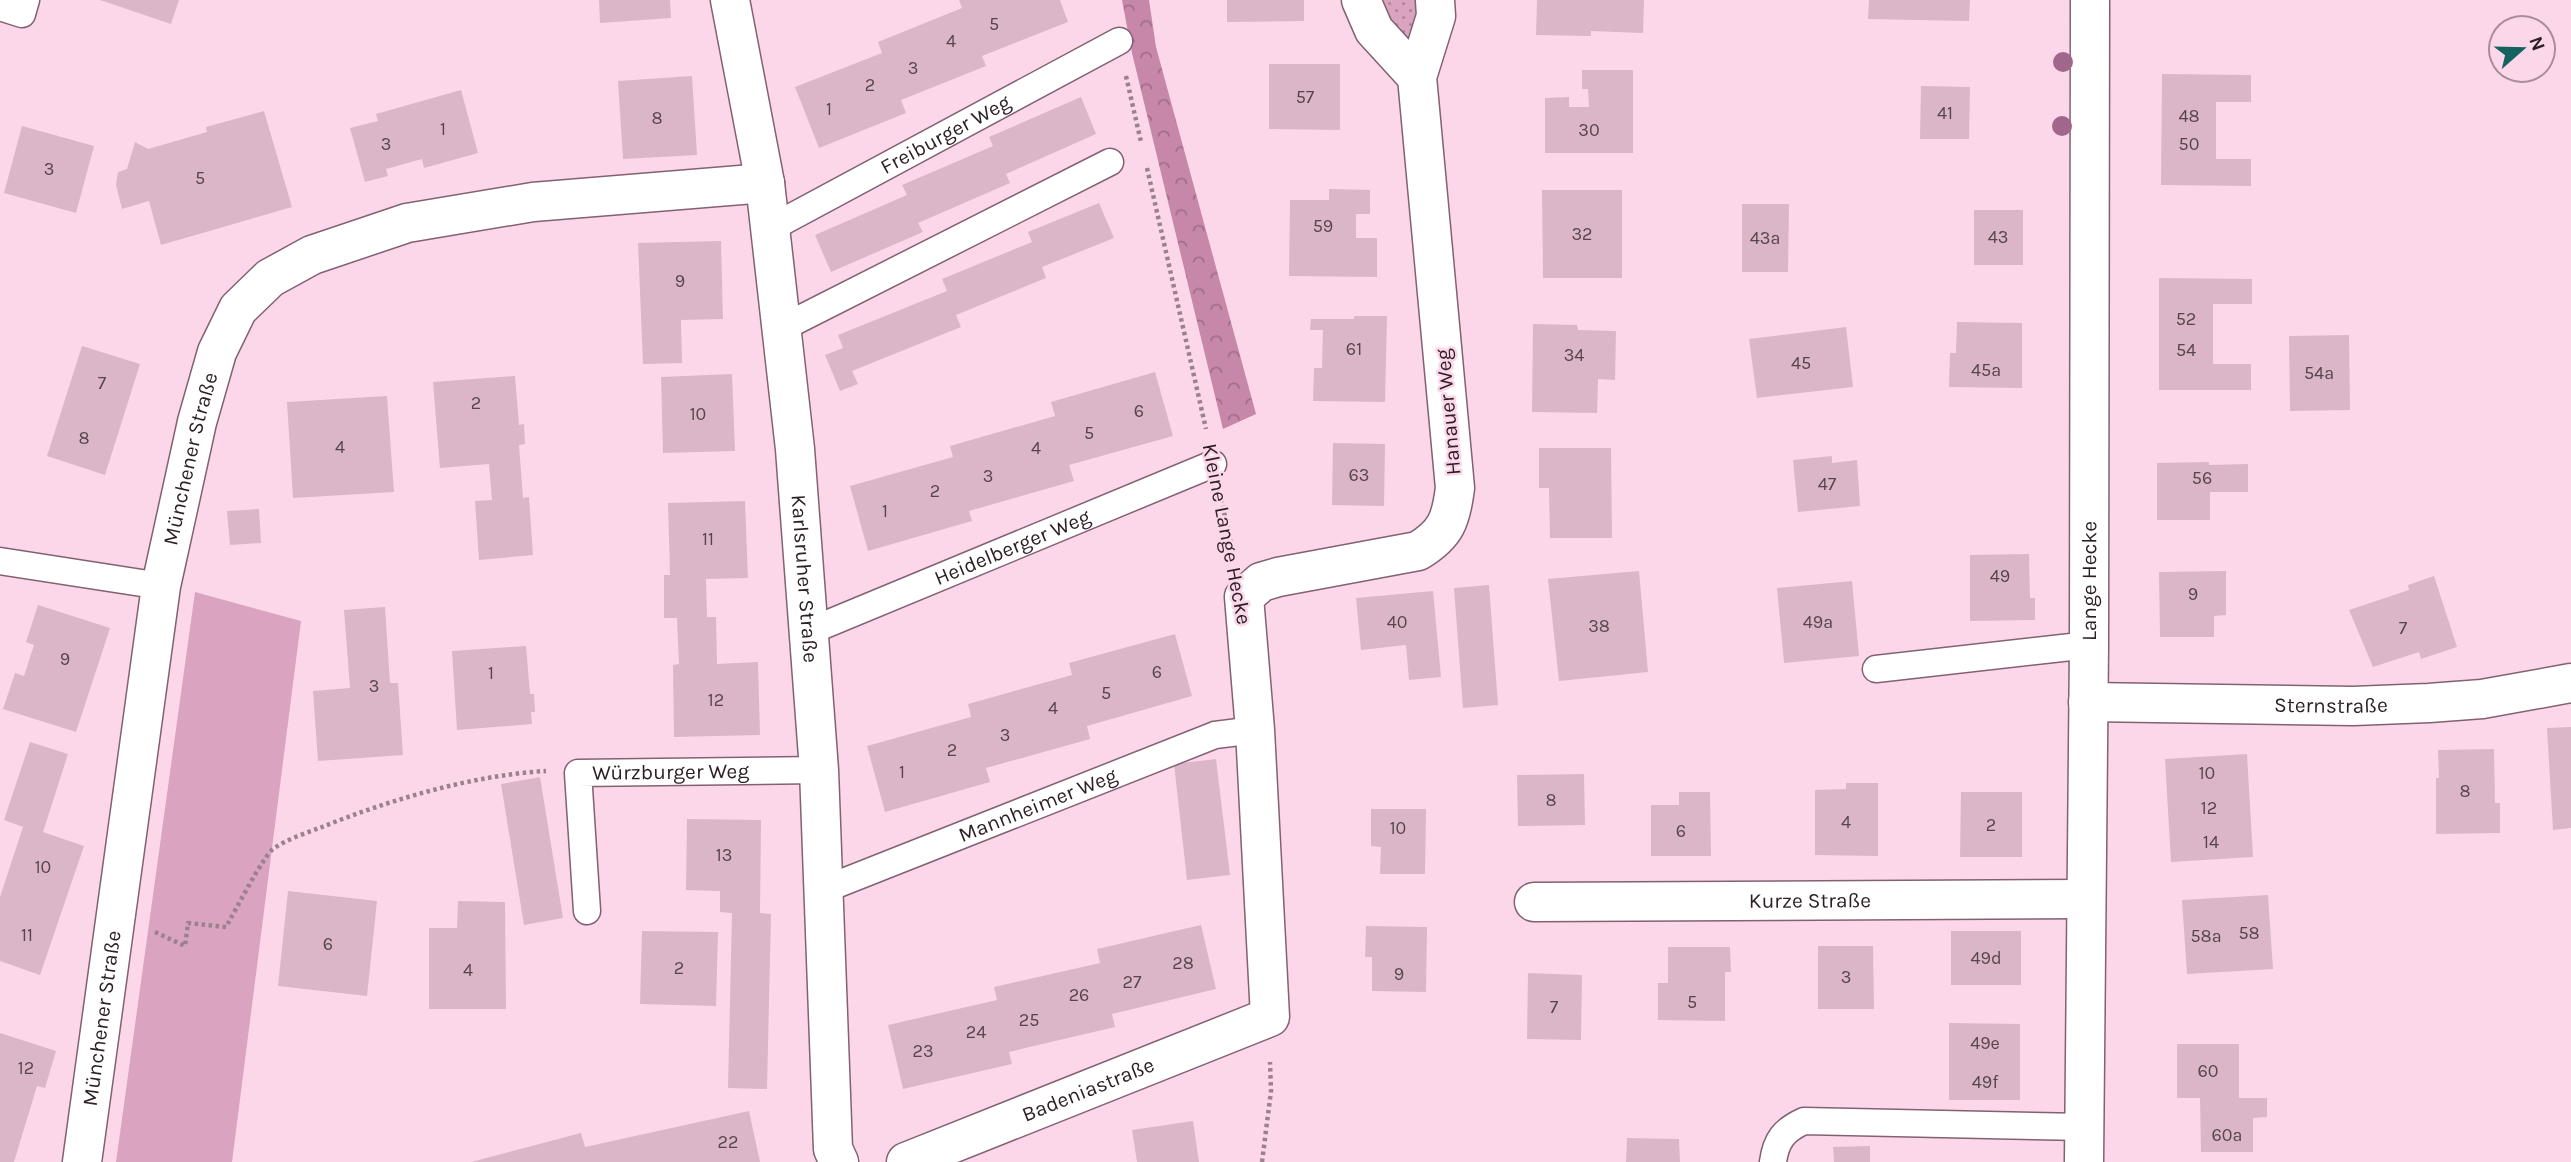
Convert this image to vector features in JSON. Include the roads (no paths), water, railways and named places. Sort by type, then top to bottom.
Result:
[{"type":"street","name":"Karlsruher Straße","points":[[730,0],[765,183],[795,449],[819,770],[833,1149],[839,1162]]},
{"type":"street","points":[[1361,0],[1374,30],[1416,77]]},
{"type":"street","name":"Hanauer Weg","points":[[1244,597],[1261,582],[1278,577],[1418,551],[1433,542],[1445,530],[1452,509],[1455,488],[1416,77],[1436,16],[1435,0]]},
{"type":"street","name":"Lange Hecke","points":[[2084,1144],[2089,645],[2090,0]]},
{"type":"street","name":"Münchener Straße","points":[[82,1162],[161,586],[197,422],[217,352],[238,309],[270,278],[312,255],[407,223],[533,202],[765,183]]},
{"type":"street","name":"Kleine Lange Hecke","points":[[1244,597],[1255,730],[1270,1017]]},
{"type":"street","name":"Sternstraße","points":[[2088,702],[2353,706],[2482,699],[2571,683]]},
{"type":"street","name":"Kurze Straße","points":[[1534,902],[2086,899]]},
{"type":"street","name":"Badeniastraße","points":[[906,1162],[1270,1017]]},
{"type":"lane","points":[[0,7],[22,14],[26,0]]},
{"type":"lane","name":"Freiburger Weg","points":[[771,228],[1119,41]]},
{"type":"lane","points":[[780,329],[1110,162]]},
{"type":"lane","name":"Heidelberger Weg","points":[[810,631],[1213,464]]},
{"type":"lane","points":[[0,561],[161,586]]},
{"type":"lane","points":[[1876,669],[2089,645]]},
{"type":"lane","name":"Mannheimer Weg","points":[[823,890],[1215,735],[1255,730]]},
{"type":"lane","name":"Würzburger Weg","points":[[587,911],[578,773],[819,770]]},
{"type":"lane","points":[[1773,1162],[1781,1136],[1804,1121],[2084,1144]]}]
